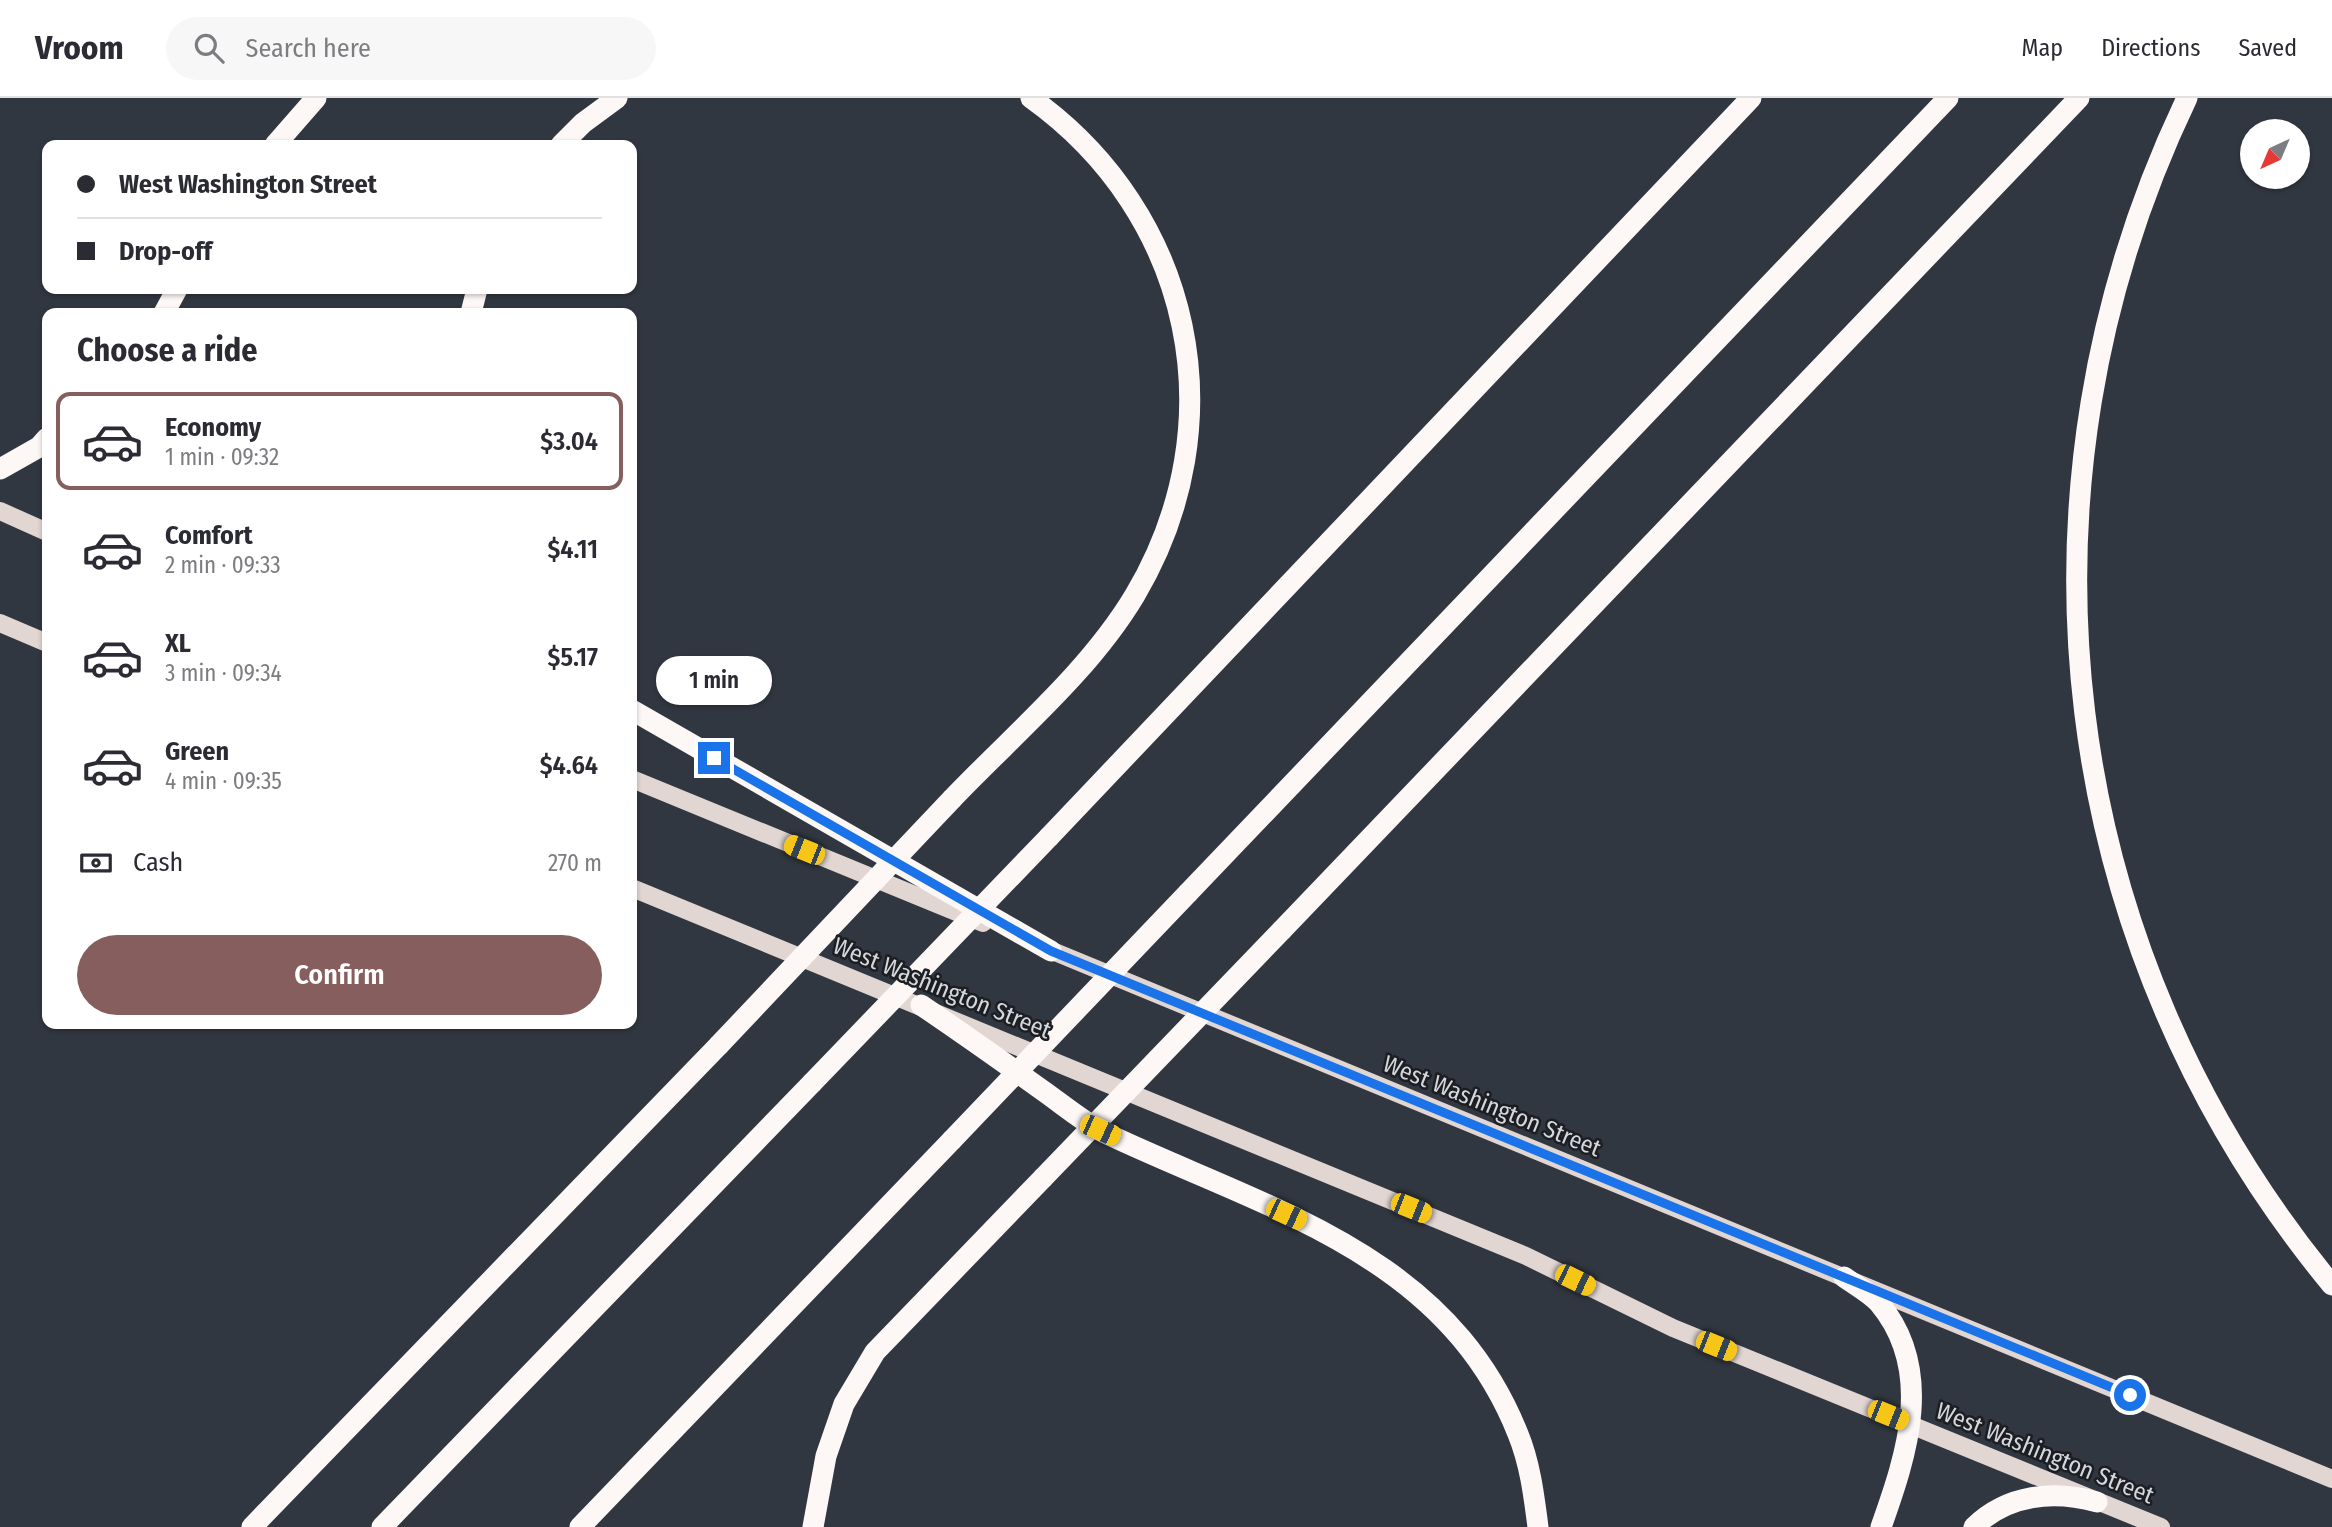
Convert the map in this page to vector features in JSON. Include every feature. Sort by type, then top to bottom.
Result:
[{"type":"highway","points":[[279,140],[316,98]]},
{"type":"highway","points":[[567,140],[583,123],[617,98]]},
{"type":"highway","points":[[252,1527],[1082,665],[1110,633],[1135,595],[1156,555],[1172,511],[1185,453],[1192,401],[1189,363],[1177,304],[1161,253],[1133,201],[1098,155],[1060,119],[1031,98]]},
{"type":"highway","points":[[382,1527],[1049,837],[1751,98]]},
{"type":"highway","points":[[580,1527],[1948,98]]},
{"type":"highway","points":[[813,1527],[826,1456],[844,1404],[875,1352],[2079,98]]},
{"type":"highway","points":[[2187,98],[2164,146],[2131,234],[2091,393],[2081,462],[2076,535],[2082,709],[2099,798],[2119,875],[2143,951],[2171,1024],[2198,1080],[2264,1197],[2332,1285]]},
{"type":"highway","points":[[0,469],[42,444]]},
{"type":"highway","points":[[637,713],[1051,951]]},
{"type":"highway","points":[[921,1005],[1100,1130],[1333,1237],[1397,1276],[1436,1310],[1491,1380],[1519,1435],[1532,1483],[1538,1527]]},
{"type":"highway","points":[[1844,1277],[1878,1302],[1902,1343],[1914,1388],[1910,1424],[1881,1527]]},
{"type":"highway","points":[[1974,1527],[2001,1508],[2055,1493],[2097,1502]]},
{"type":"main road","points":[[0,512],[42,530]]},
{"type":"main road","points":[[0,622],[42,641]]},
{"type":"main road","name":"West Washington Street","points":[[637,781],[2332,1479]]},
{"type":"main road","name":"West Washington Street","points":[[637,890],[1526,1256],[1673,1328],[2161,1527]]},
{"type":"route","points":[[714,758],[1051,951],[2130,1395]]}]
